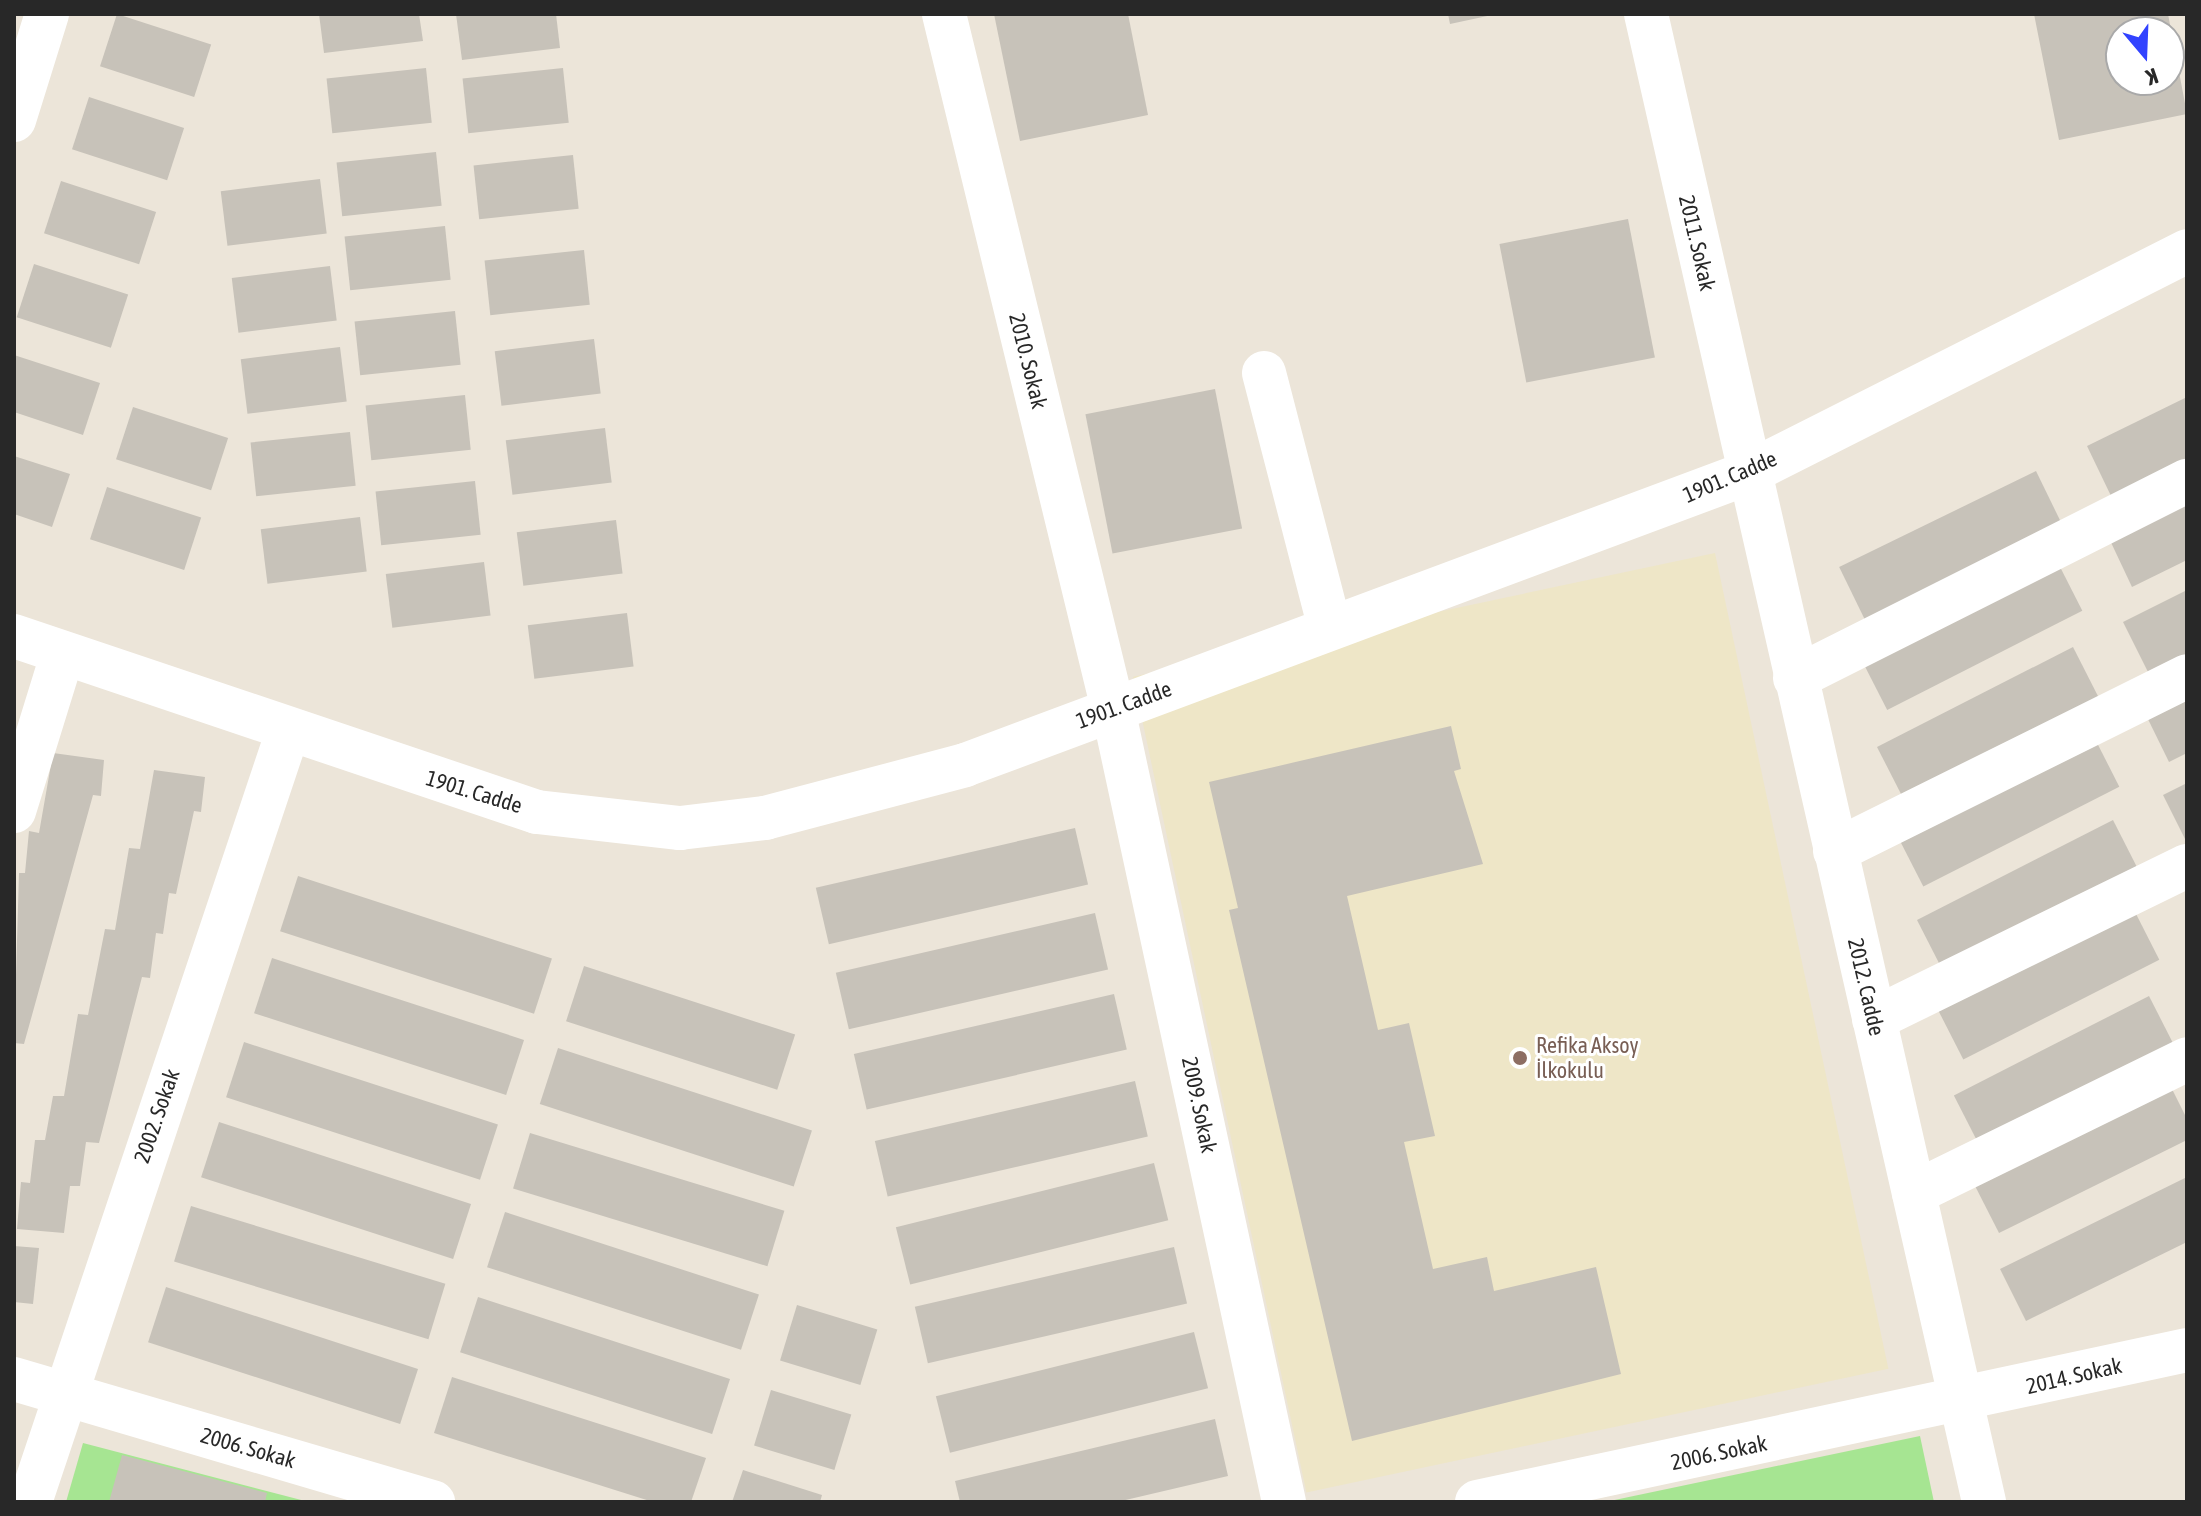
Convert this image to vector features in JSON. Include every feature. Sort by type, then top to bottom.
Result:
[{"type":"street","points":[[14,120],[47,14]]},
{"type":"street","name":"2010. Sokak","points":[[944,14],[1113,709]]},
{"type":"street","name":"2011. Sokak","points":[[1646,14],[1748,473]]},
{"type":"street","name":"1901. Cadde","points":[[14,636],[288,731],[537,812],[680,828],[833,804],[1113,709],[1748,473],[2187,251]]},
{"type":"street","points":[[1264,373],[1330,628]]},
{"type":"street","name":"2012. Cadde","points":[[1748,473],[1984,1502]]},
{"type":"street","points":[[1795,678],[2187,481]]},
{"type":"street","points":[[14,811],[63,653]]},
{"type":"street","points":[[1835,851],[2187,676]]},
{"type":"street","name":"2009. Sokak","points":[[1113,709],[1284,1502]]},
{"type":"street","name":"2002. Sokak","points":[[26,1493],[288,731]]},
{"type":"street","points":[[1874,1019],[2187,866]]},
{"type":"street","points":[[1914,1193],[2187,1059]]},
{"type":"street","name":"2014. Sokak","points":[[1962,1403],[2187,1350]]},
{"type":"street","name":"2006. Sokak","points":[[14,1379],[433,1502]]},
{"type":"street","name":"2006. Sokak","points":[[1477,1502],[1962,1403]]},
{"type":"shaded area","name":"Refika Aksoy İlkokulu","points":[[1715,553],[1888,1369],[1306,1492],[1133,677]]},
{"type":"green space","points":[[1920,1436],[1934,1502],[1605,1502]]},
{"type":"green space","points":[[83,1443],[309,1502],[66,1502]]},
{"type":"building","points":[[117,14],[211,45],[194,97],[100,66]]},
{"type":"building","points":[[319,14],[419,14],[423,41],[324,53]]},
{"type":"building","points":[[456,14],[556,14],[560,48],[462,60]]},
{"type":"building","points":[[994,14],[1128,14],[1148,115],[1020,141]]},
{"type":"building","points":[[1448,14],[1492,14],[1492,15],[1450,24]]},
{"type":"building","points":[[2034,14],[2168,14],[2105,16],[2105,96],[2184,96],[2187,114],[2059,140]]},
{"type":"building","points":[[426,68],[432,123],[332,133],[327,78]]},
{"type":"building","points":[[563,68],[569,123],[468,133],[463,79]]},
{"type":"building","points":[[89,97],[184,128],[167,180],[72,149]]},
{"type":"building","points":[[436,152],[442,206],[342,216],[337,162]]},
{"type":"building","points":[[573,155],[579,209],[479,219],[474,165]]},
{"type":"building","points":[[320,179],[327,234],[227,246],[221,191]]},
{"type":"building","points":[[61,181],[156,212],[139,264],[44,233]]},
{"type":"building","points":[[1628,219],[1655,357],[1526,382],[1499,244]]},
{"type":"building","points":[[445,226],[451,280],[350,290],[345,237]]},
{"type":"building","points":[[584,250],[590,305],[490,315],[485,260]]},
{"type":"building","points":[[34,264],[128,295],[111,348],[17,317]]},
{"type":"building","points":[[330,266],[337,321],[238,333],[232,278]]},
{"type":"building","points":[[455,311],[461,365],[360,375],[355,322]]},
{"type":"building","points":[[594,339],[601,394],[501,406],[495,351]]},
{"type":"building","points":[[340,347],[347,402],[247,414],[241,359]]},
{"type":"building","points":[[14,355],[100,383],[83,435],[14,412]]},
{"type":"building","points":[[1215,389],[1242,528],[1113,554],[1085,414]]},
{"type":"building","points":[[465,395],[471,450],[371,460],[366,405]]},
{"type":"building","points":[[2187,397],[2187,462],[2112,498],[2087,446]]},
{"type":"building","points":[[133,407],[228,438],[211,490],[116,459]]},
{"type":"building","points":[[605,428],[612,483],[512,495],[506,440]]},
{"type":"building","points":[[350,432],[356,486],[256,496],[251,442]]},
{"type":"building","points":[[14,456],[70,474],[52,527],[14,514]]},
{"type":"building","points":[[2036,471],[2062,524],[1865,620],[1839,567]]},
{"type":"building","points":[[475,481],[481,535],[381,545],[376,491]]},
{"type":"building","points":[[107,487],[201,518],[184,570],[90,539]]},
{"type":"building","points":[[2187,495],[2187,560],[2132,587],[2107,534]]},
{"type":"building","points":[[360,517],[367,572],[267,584],[261,529]]},
{"type":"building","points":[[616,520],[623,574],[523,586],[517,532]]},
{"type":"building","points":[[2056,559],[2082,611],[1887,710],[1861,658]]},
{"type":"building","points":[[484,562],[491,616],[392,628],[386,574]]},
{"type":"building","points":[[2187,590],[2187,655],[2149,674],[2123,622]]},
{"type":"building","points":[[627,613],[634,667],[534,679],[528,625]]},
{"type":"building","points":[[2073,647],[2099,699],[1903,799],[1877,747]]},
{"type":"building","points":[[2187,688],[2187,753],[2169,762],[2143,709]]},
{"type":"building","points":[[1451,726],[1461,769],[1454,771],[1483,864],[1347,896],[1378,1030],[1409,1023],[1435,1136],[1404,1142],[1433,1269],[1487,1257],[1494,1291],[1596,1267],[1621,1374],[1352,1441],[1229,910],[1238,908],[1209,782]]},
{"type":"building","points":[[2093,735],[2119,787],[1923,887],[1897,835]]},
{"type":"building","points":[[53,753],[104,760],[101,796],[93,795],[24,1044],[14,1043],[19,873],[25,873],[29,831],[39,833]]},
{"type":"building","points":[[154,770],[205,777],[201,812],[194,811],[176,894],[169,893],[163,934],[156,933],[150,978],[142,977],[99,1143],[86,1142],[80,1186],[70,1186],[64,1233],[17,1229],[21,1182],[30,1183],[35,1140],[45,1140],[53,1096],[64,1096],[78,1014],[88,1015],[105,929],[115,930],[129,848],[140,849]]},
{"type":"building","points":[[2187,783],[2187,843],[2163,795]]},
{"type":"building","points":[[2113,820],[2139,872],[1943,972],[1917,920]]},
{"type":"building","points":[[1075,828],[1088,885],[829,944],[816,888]]},
{"type":"building","points":[[298,876],[552,959],[534,1014],[280,931]]},
{"type":"building","points":[[2133,908],[2159,960],[1963,1060],[1937,1008]]},
{"type":"building","points":[[1095,913],[1108,970],[849,1029],[836,973]]},
{"type":"building","points":[[272,958],[524,1040],[506,1095],[254,1013]]},
{"type":"building","points":[[584,966],[795,1035],[777,1090],[566,1021]]},
{"type":"building","points":[[1114,994],[1127,1050],[867,1110],[854,1054]]},
{"type":"building","points":[[2149,996],[2175,1048],[1980,1147],[1954,1095]]},
{"type":"building","points":[[244,1042],[498,1125],[480,1180],[226,1097]]},
{"type":"building","points":[[558,1048],[812,1131],[794,1187],[540,1104]]},
{"type":"building","points":[[1135,1081],[1148,1137],[888,1197],[875,1141]]},
{"type":"building","points":[[2169,1083],[2187,1119],[2187,1140],[1999,1233],[1972,1180]]},
{"type":"building","points":[[219,1122],[471,1204],[453,1259],[201,1177]]},
{"type":"building","points":[[530,1133],[784,1211],[767,1266],[513,1188]]},
{"type":"building","points":[[1154,1163],[1168,1220],[910,1285],[896,1227]]},
{"type":"building","points":[[2187,1177],[2187,1242],[2026,1321],[2000,1269]]},
{"type":"building","points":[[191,1206],[445,1284],[428,1339],[174,1261]]},
{"type":"building","points":[[505,1212],[759,1295],[741,1350],[487,1267]]},
{"type":"building","points":[[14,1246],[39,1248],[33,1304],[14,1302]]},
{"type":"building","points":[[1174,1247],[1187,1304],[928,1363],[915,1307]]},
{"type":"building","points":[[166,1287],[418,1369],[400,1424],[148,1342]]},
{"type":"building","points":[[478,1297],[730,1379],[712,1434],[460,1352]]},
{"type":"building","points":[[797,1305],[877,1330],[860,1385],[780,1360]]},
{"type":"building","points":[[1194,1332],[1208,1388],[950,1453],[936,1396]]},
{"type":"building","points":[[452,1377],[706,1458],[691,1502],[653,1502],[434,1433]]},
{"type":"building","points":[[771,1390],[851,1415],[834,1470],[754,1445]]},
{"type":"building","points":[[1215,1419],[1228,1476],[1117,1502],[960,1502],[955,1481]]},
{"type":"building","points":[[122,1455],[267,1493],[265,1502],[109,1502]]},
{"type":"building","points":[[743,1470],[822,1495],[820,1502],[732,1502]]},
{"type":"place","name":"Refika Aksoy İlkokulu","points":[[1520,1058]]}]
